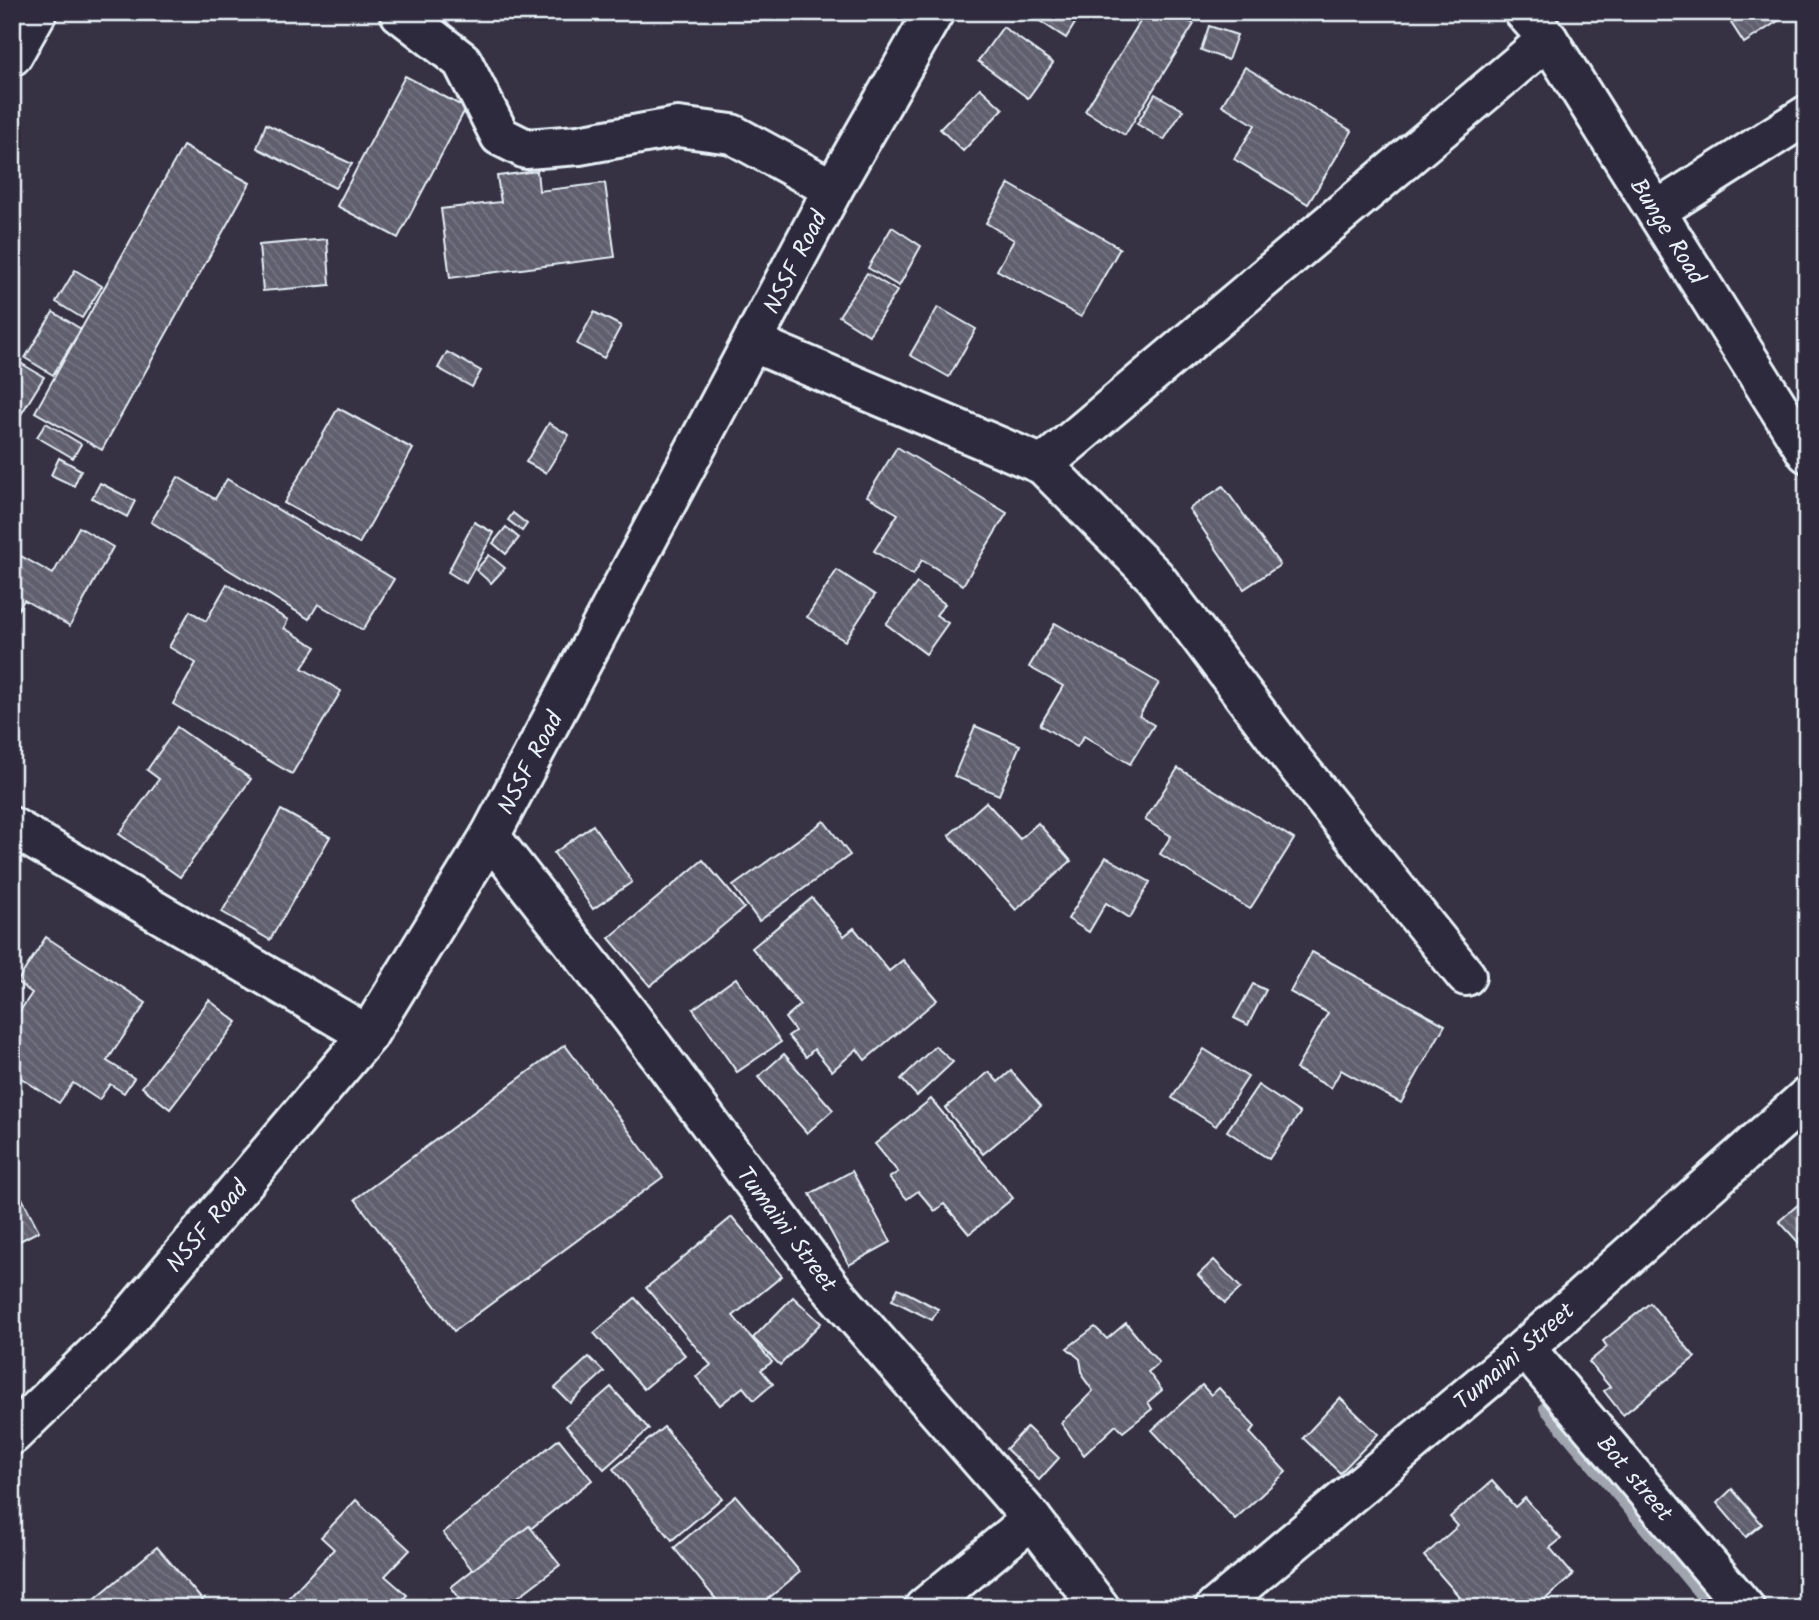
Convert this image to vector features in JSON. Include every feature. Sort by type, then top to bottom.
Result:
[{"type":"street","points":[[12,56],[37,12]]},
{"type":"street","name":"NSSF Road","points":[[12,1435],[115,1335],[368,1035],[491,836],[754,343],[833,189],[934,12]]},
{"type":"street","points":[[400,13],[462,61],[500,136],[526,149],[579,145],[678,127],[732,134],[833,189]]},
{"type":"street","points":[[1043,466],[1536,26]]},
{"type":"street","name":"Bunge Road","points":[[1536,26],[1656,211],[1807,453]]},
{"type":"street","points":[[1656,211],[1807,115]]},
{"type":"street","points":[[754,343],[1043,466],[1155,577],[1290,758],[1466,976]]},
{"type":"street","points":[[12,827],[368,1035]]},
{"type":"street","name":"Tumaini Street","points":[[491,836],[631,1017],[834,1292],[1032,1520],[1100,1608]]},
{"type":"street","name":"Tumaini Street","points":[[1215,1608],[1525,1349],[1807,1097]]},
{"type":"street","name":"Bot street","points":[[1525,1349],[1745,1608]]},
{"type":"street","points":[[924,1608],[1032,1520]]},
{"type":"building","points":[[1026,12],[1082,12],[1066,38]]},
{"type":"building","points":[[1146,12],[1174,12],[1194,24],[1125,135],[1085,111]]},
{"type":"building","points":[[1724,12],[1792,12],[1744,43]]},
{"type":"building","points":[[1209,26],[1237,35],[1228,60],[1201,50]]},
{"type":"building","points":[[1003,27],[1053,63],[1028,98],[978,61]]},
{"type":"building","points":[[1245,67],[1352,131],[1308,204],[1234,159],[1255,125],[1222,105]]},
{"type":"building","points":[[405,76],[466,108],[398,238],[337,206]]},
{"type":"building","points":[[980,88],[1003,109],[963,151],[940,129]]},
{"type":"building","points":[[1155,94],[1183,110],[1164,140],[1137,124]]},
{"type":"building","points":[[266,124],[352,164],[335,188],[257,148]]},
{"type":"building","points":[[183,146],[250,183],[102,450],[35,412]]},
{"type":"building","points":[[537,171],[539,191],[605,183],[615,257],[450,278],[441,209],[501,202],[497,176]]},
{"type":"building","points":[[1009,184],[1120,248],[1081,317],[997,270],[1014,240],[986,223]]},
{"type":"building","points":[[892,227],[921,246],[899,286],[868,268]]},
{"type":"building","points":[[327,239],[330,285],[263,291],[259,245]]},
{"type":"building","points":[[75,270],[102,286],[82,318],[56,302]]},
{"type":"building","points":[[867,273],[897,291],[869,335],[839,316]]},
{"type":"building","points":[[938,307],[976,329],[949,377],[910,355]]},
{"type":"building","points":[[53,312],[81,329],[53,375],[25,358]]},
{"type":"building","points":[[594,312],[621,326],[604,358],[577,344]]},
{"type":"building","points":[[447,352],[481,371],[472,387],[438,368]]},
{"type":"building","points":[[12,358],[44,377],[12,429]]},
{"type":"building","points":[[338,408],[413,449],[359,544],[284,503]]},
{"type":"building","points":[[46,423],[81,444],[73,458],[37,437]]},
{"type":"building","points":[[549,423],[569,435],[546,473],[526,462]]},
{"type":"building","points":[[897,447],[1007,513],[963,585],[922,560],[913,575],[874,551],[898,514],[867,496]]},
{"type":"building","points":[[59,458],[81,470],[74,486],[51,475]]},
{"type":"building","points":[[178,477],[215,499],[227,479],[394,579],[363,630],[318,604],[309,619],[151,522]]},
{"type":"building","points":[[100,483],[135,501],[127,517],[92,498]]},
{"type":"building","points":[[1223,486],[1280,565],[1244,589],[1189,509]]},
{"type":"building","points":[[513,513],[527,524],[522,531],[508,520]]},
{"type":"building","points":[[474,522],[494,533],[466,583],[448,572]]},
{"type":"building","points":[[79,527],[113,547],[70,626],[24,600],[12,620],[12,551],[53,574]]},
{"type":"building","points":[[506,527],[519,538],[506,554],[493,543]]},
{"type":"building","points":[[489,555],[505,568],[491,583],[476,570]]},
{"type":"building","points":[[837,570],[875,595],[845,641],[807,617]]},
{"type":"building","points":[[917,583],[945,604],[936,615],[948,623],[926,654],[886,624]]},
{"type":"building","points":[[227,584],[288,620],[284,628],[316,647],[302,668],[341,691],[292,774],[173,704],[196,663],[169,647],[190,611],[206,621]]},
{"type":"building","points":[[1055,623],[1159,683],[1139,716],[1154,725],[1130,764],[1084,736],[1077,747],[1040,725],[1063,686],[1029,667]]},
{"type":"building","points":[[975,726],[1020,745],[999,795],[954,776]]},
{"type":"building","points":[[177,727],[251,779],[180,877],[119,834],[159,779],[147,770]]},
{"type":"building","points":[[1178,768],[1294,839],[1250,909],[1160,854],[1171,836],[1145,820]]},
{"type":"building","points":[[986,802],[1020,839],[1038,823],[1071,861],[1016,910],[949,835]]},
{"type":"building","points":[[281,810],[330,837],[270,940],[222,912]]},
{"type":"building","points":[[824,821],[850,855],[759,921],[733,886]]},
{"type":"building","points":[[593,825],[632,882],[593,909],[554,853]]},
{"type":"building","points":[[1106,857],[1150,882],[1130,918],[1106,903],[1089,932],[1068,919]]},
{"type":"building","points":[[703,860],[744,908],[650,986],[609,938]]},
{"type":"building","points":[[812,898],[844,936],[854,928],[889,971],[903,960],[937,1000],[865,1060],[857,1049],[832,1071],[814,1049],[806,1057],[788,1036],[795,1031],[785,1018],[800,1005],[752,948]]},
{"type":"building","points":[[46,937],[146,1003],[107,1061],[134,1078],[124,1093],[110,1084],[99,1100],[73,1083],[59,1103],[12,1072],[12,1044],[15,1039],[12,1037],[12,1023],[32,993],[17,982]]},
{"type":"building","points":[[1312,952],[1445,1025],[1401,1103],[1341,1070],[1331,1088],[1296,1069],[1328,1013],[1290,992]]},
{"type":"building","points":[[736,978],[781,1042],[737,1072],[693,1009]]},
{"type":"building","points":[[1253,984],[1266,990],[1248,1025],[1234,1018]]},
{"type":"building","points":[[209,1000],[237,1022],[170,1109],[142,1087]]},
{"type":"building","points":[[565,1045],[663,1177],[454,1331],[355,1199]]},
{"type":"building","points":[[935,1046],[953,1062],[917,1096],[901,1079]]},
{"type":"building","points":[[1204,1049],[1248,1077],[1216,1126],[1172,1098]]},
{"type":"building","points":[[784,1054],[833,1110],[807,1133],[758,1077]]},
{"type":"building","points":[[1011,1071],[1041,1106],[983,1154],[945,1108],[989,1072],[998,1082]]},
{"type":"building","points":[[1258,1085],[1300,1113],[1269,1159],[1227,1131]]},
{"type":"building","points":[[931,1099],[1013,1198],[969,1234],[944,1204],[935,1211],[918,1191],[907,1199],[889,1178],[898,1172],[875,1144]]},
{"type":"building","points":[[852,1171],[891,1242],[849,1265],[810,1194]]},
{"type":"building","points":[[12,1179],[39,1231],[12,1245]]},
{"type":"building","points":[[1807,1197],[1807,1252],[1779,1221]]},
{"type":"building","points":[[732,1217],[782,1276],[733,1316],[772,1362],[761,1370],[773,1384],[754,1400],[743,1387],[720,1405],[696,1377],[711,1365],[646,1288]]},
{"type":"building","points":[[1214,1260],[1241,1288],[1225,1303],[1198,1275]]},
{"type":"building","points":[[898,1288],[938,1309],[932,1320],[892,1300]]},
{"type":"building","points":[[793,1297],[821,1323],[780,1365],[753,1338]]},
{"type":"building","points":[[635,1298],[685,1355],[644,1389],[594,1333]]},
{"type":"building","points":[[1650,1303],[1695,1357],[1623,1415],[1604,1391],[1610,1387],[1589,1362],[1607,1347],[1603,1341]]},
{"type":"building","points":[[1126,1323],[1159,1363],[1148,1372],[1162,1390],[1148,1402],[1152,1409],[1123,1432],[1116,1425],[1084,1455],[1061,1423],[1093,1391],[1083,1377],[1080,1359],[1067,1348],[1095,1327],[1107,1339]]},
{"type":"building","points":[[589,1357],[604,1372],[570,1403],[555,1388]]},
{"type":"building","points":[[1202,1385],[1211,1395],[1219,1388],[1255,1427],[1250,1433],[1286,1472],[1235,1519],[1152,1430]]},
{"type":"building","points":[[611,1387],[649,1429],[604,1469],[566,1426]]},
{"type":"building","points":[[1340,1398],[1378,1434],[1340,1473],[1303,1438]]},
{"type":"building","points":[[664,1427],[722,1498],[672,1540],[613,1469]]},
{"type":"building","points":[[1027,1427],[1059,1458],[1039,1480],[1006,1449]]},
{"type":"building","points":[[559,1439],[592,1480],[475,1573],[443,1533]]},
{"type":"building","points":[[1492,1481],[1515,1507],[1525,1498],[1561,1539],[1550,1548],[1573,1575],[1535,1608],[1469,1608],[1424,1556],[1458,1526],[1450,1517]]},
{"type":"building","points":[[1732,1489],[1762,1524],[1746,1537],[1717,1503]]},
{"type":"building","points":[[736,1496],[800,1572],[757,1608],[723,1608],[674,1548]]},
{"type":"building","points":[[356,1500],[410,1550],[385,1576],[407,1595],[395,1608],[279,1608],[334,1549],[321,1537]]},
{"type":"building","points":[[529,1526],[560,1565],[514,1600],[518,1608],[467,1608],[451,1587]]},
{"type":"building","points":[[157,1547],[209,1608],[84,1608]]},
{"type":"waterway","points":[[1546,1408],[1713,1608]]}]
